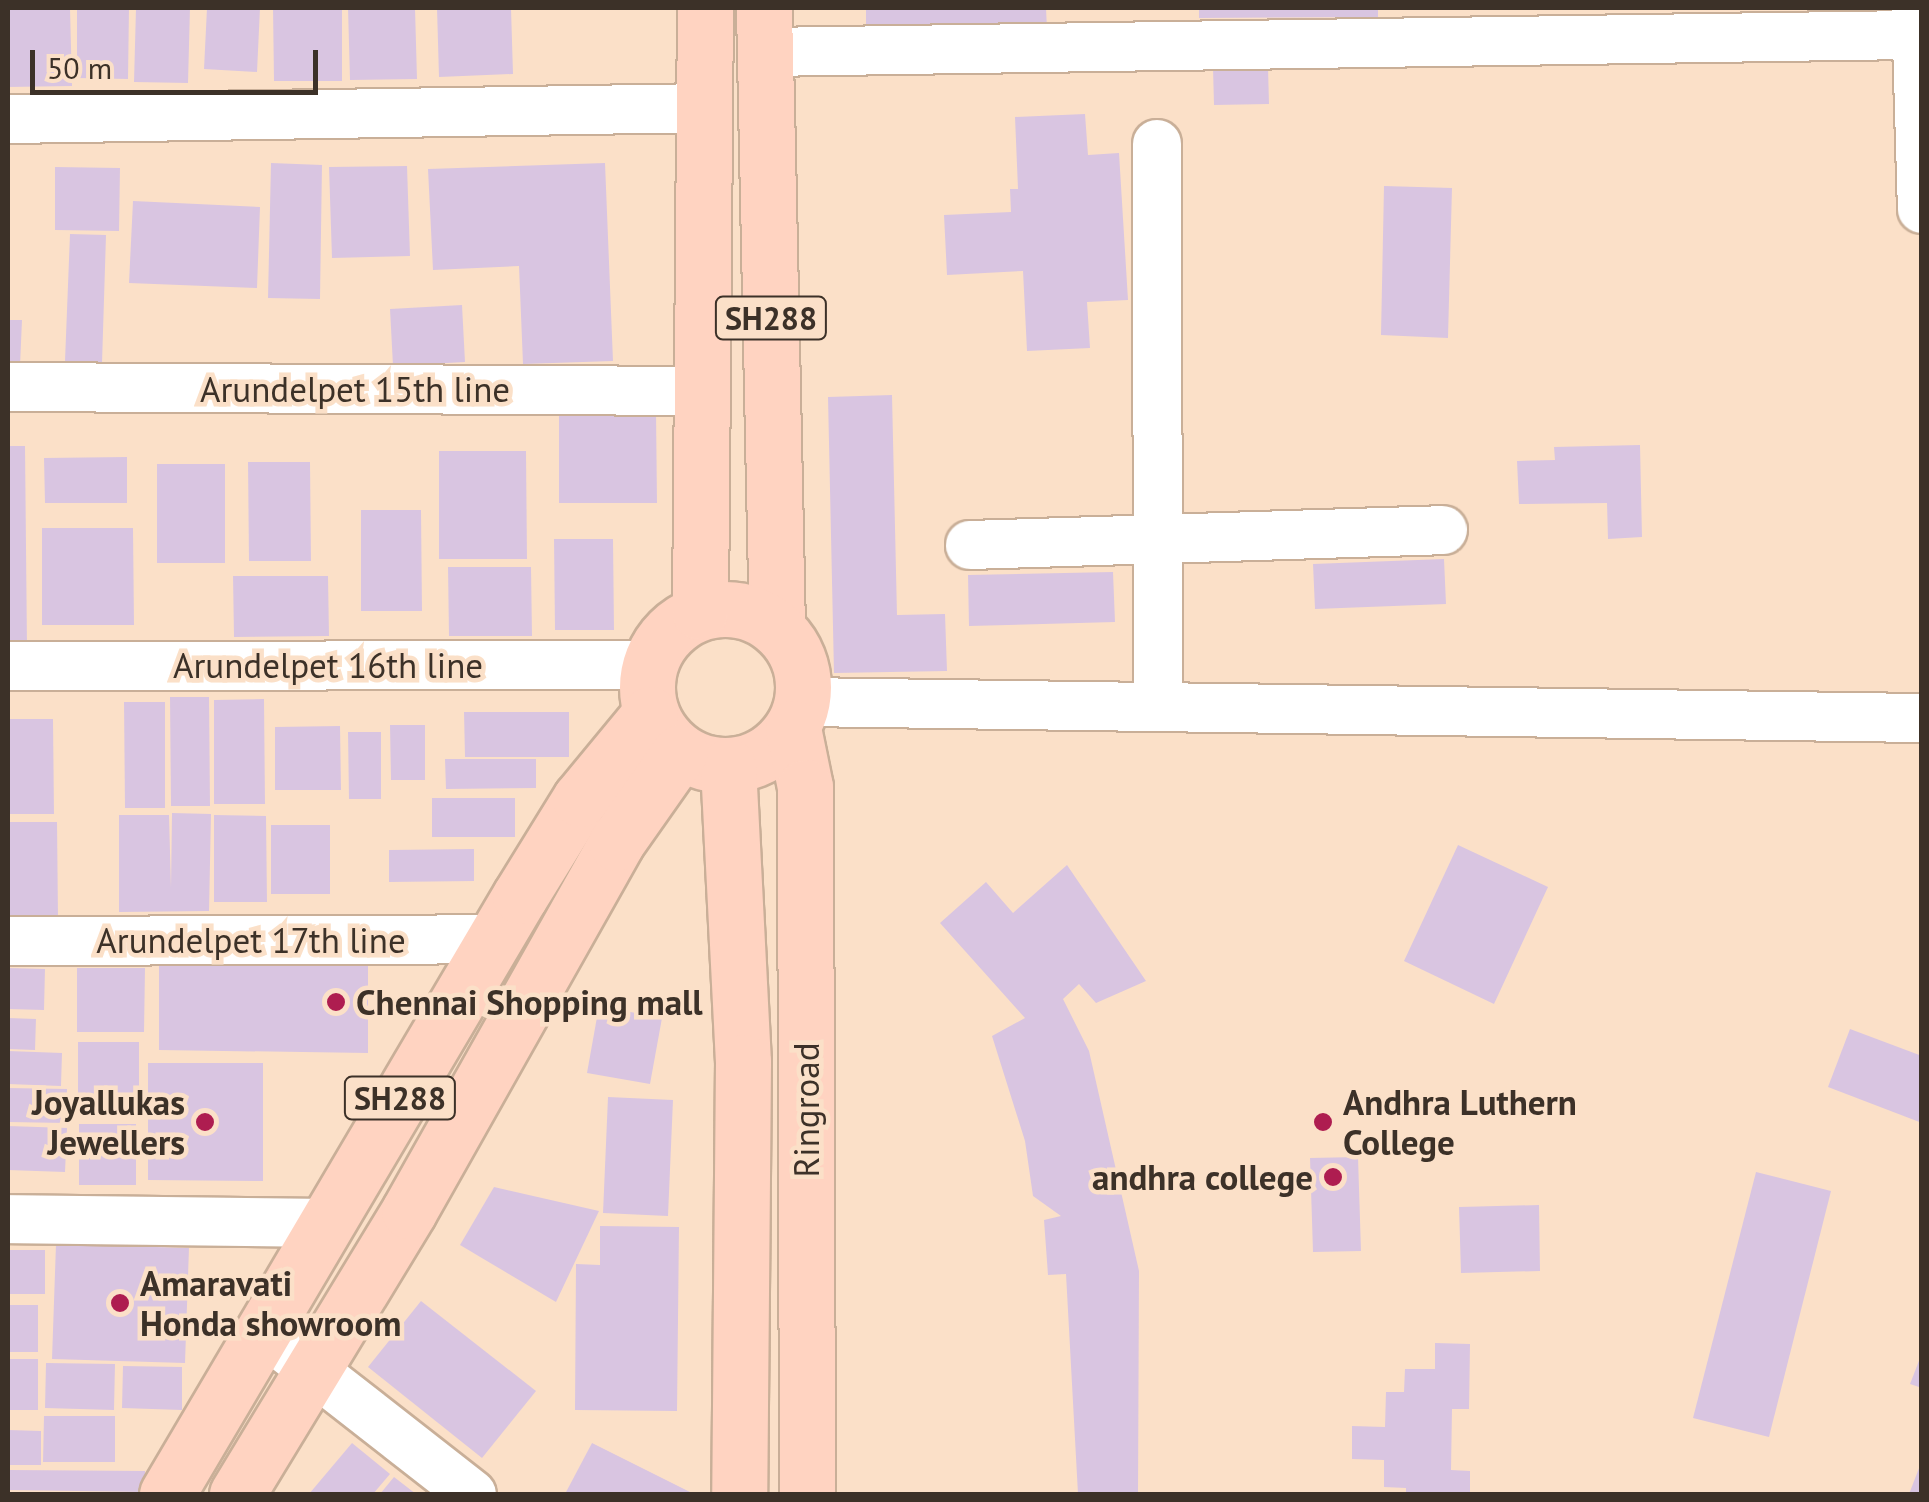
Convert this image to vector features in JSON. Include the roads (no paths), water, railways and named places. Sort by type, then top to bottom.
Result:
[{"type":"main road","name":"SH288","points":[[237,1494],[315,1367],[616,843],[677,724],[676,625],[700,612],[705,8]]},
{"type":"main road","name":"SH288","points":[[677,724],[776,748],[798,715],[803,675],[777,628],[764,30]]},
{"type":"main road","points":[[700,612],[754,614],[777,628]]},
{"type":"main road","name":"Ringroad","points":[[798,715],[805,788],[812,1490]]},
{"type":"main road","name":"SH288","points":[[167,1494],[580,799],[677,724]]},
{"type":"main road","name":"Ringroad","points":[[677,724],[743,1062],[739,1494]]},
{"type":"street","points":[[764,30],[1915,21],[1922,209]]},
{"type":"street","points":[[8,120],[707,108]]},
{"type":"street","points":[[1157,144],[1158,704]]},
{"type":"street","name":"Arundelpet 15th line","points":[[8,387],[704,391]]},
{"type":"street","points":[[970,545],[1159,543],[1443,530]]},
{"type":"street","name":"Arundelpet 16th line","points":[[8,666],[677,724]]},
{"type":"street","points":[[798,715],[1158,704],[1922,718]]},
{"type":"street","name":"Arundelpet 17th line","points":[[8,941],[494,939]]},
{"type":"street","points":[[8,1218],[326,1222]]},
{"type":"street","points":[[263,1331],[315,1367],[472,1494]]},
{"type":"place","name":"Chennai Shopping mall","points":[[336,1002]]},
{"type":"place","name":"Joyallukas Jewellers","points":[[205,1122]]},
{"type":"place","name":"Andhra Luthern College","points":[[1323,1122]]},
{"type":"place","name":"andhra college","points":[[1333,1177]]},
{"type":"place","name":"Amaravati Honda showroom","points":[[120,1303]]}]
